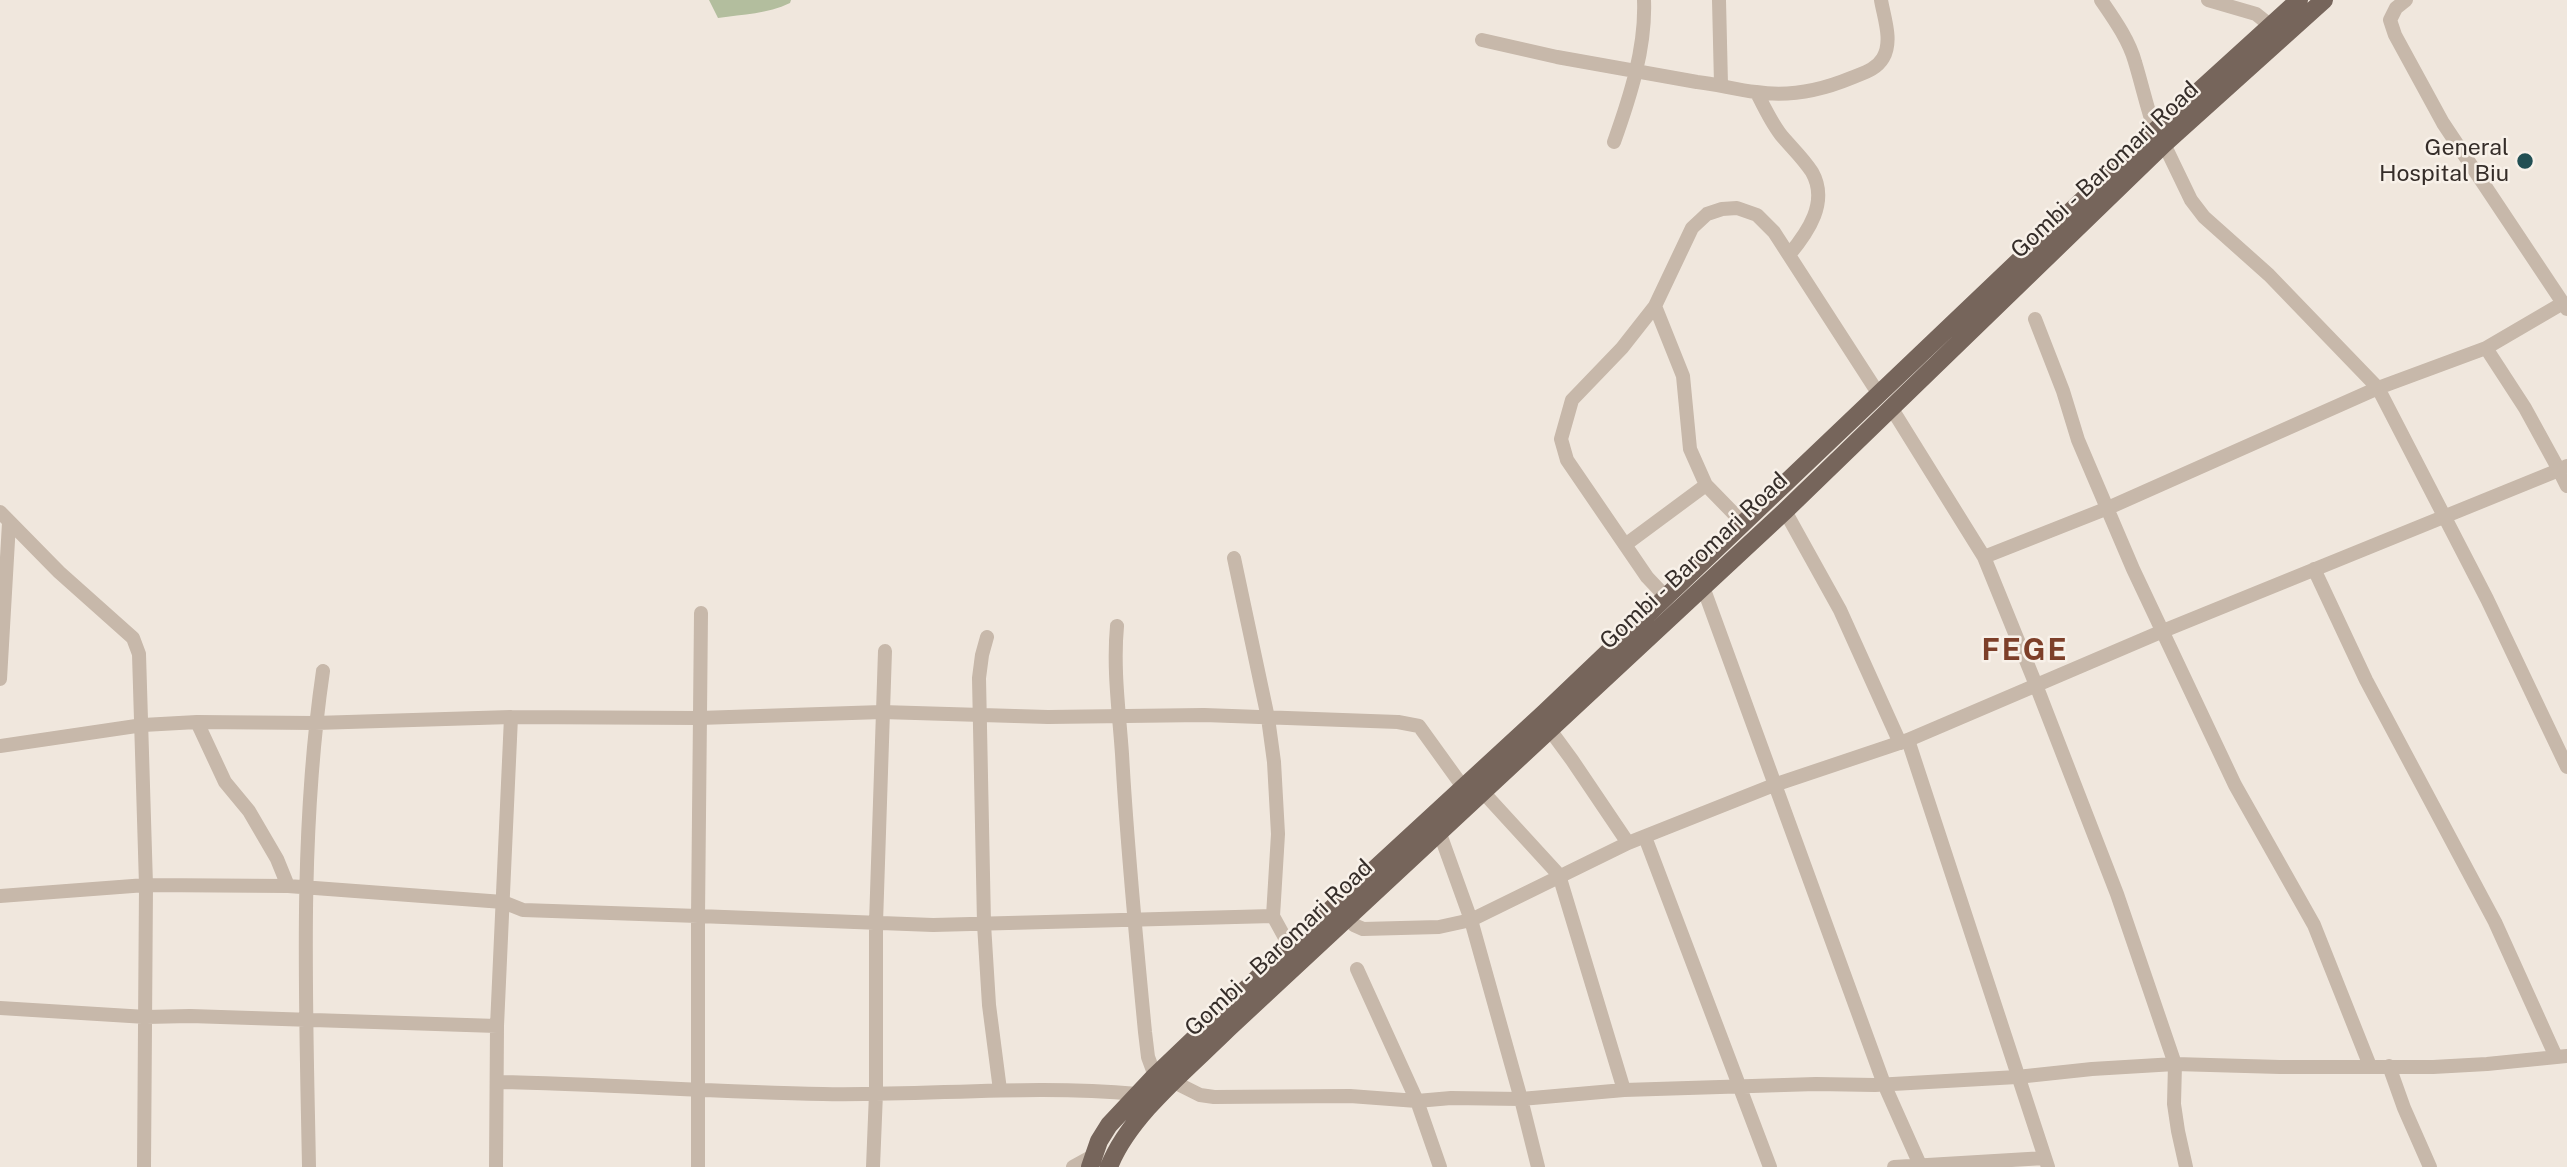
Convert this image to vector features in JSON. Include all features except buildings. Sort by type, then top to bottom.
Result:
[{"type":"main road","name":"Gombi - Baromari Road","points":[[1091,1161],[1109,1125],[1155,1076],[1290,947],[1347,907],[1483,792],[1799,498],[1892,409],[2299,0]]},
{"type":"main road","name":"Gombi - Baromari Road","points":[[1109,1167],[1125,1137],[1142,1114],[1463,787],[1544,713],[1878,393],[2160,137],[2324,0]]},
{"type":"main road","points":[[1789,480],[1799,498]]},
{"type":"street","points":[[1614,142],[1635,71],[1644,26],[1644,0]]},
{"type":"street","points":[[1719,0],[1721,84]]},
{"type":"street","points":[[1482,40],[1757,93],[1798,93],[1822,89],[1873,69],[1883,57],[1888,35],[1881,0]]},
{"type":"street","points":[[2101,0],[2135,60],[2146,108],[2191,200],[2204,217],[2269,275],[2378,388],[2487,599],[2567,767]]},
{"type":"street","points":[[2208,0],[2256,14],[2271,26]]},
{"type":"street","points":[[1984,557],[2108,508],[2378,388],[2486,348],[2565,306],[2443,123],[2395,35],[2390,20],[2396,8],[2406,0]]},
{"type":"street","points":[[1757,93],[1780,134],[1813,174],[1818,192],[1818,210],[1803,238],[1789,255]]},
{"type":"street","points":[[1665,596],[1647,577],[1567,460],[1561,439],[1572,400],[1622,348],[1655,306],[1692,228],[1707,214],[1722,209],[1737,208],[1757,215],[1774,232],[1878,393]]},
{"type":"street","points":[[1655,306],[1683,376],[1690,449],[1706,485],[1742,523]]},
{"type":"street","points":[[2035,319],[2063,391],[2078,440],[2133,569],[2235,785],[2314,925],[2370,1066]]},
{"type":"street","points":[[2486,348],[2563,468],[2567,486]]},
{"type":"street","points":[[1892,409],[1984,557],[2036,685],[2117,894],[2175,1064],[2174,1104],[2186,1167]]},
{"type":"street","points":[[1347,907],[1354,925],[1363,929],[1439,927],[1471,920],[1628,843],[1774,785],[1904,742],[2163,631],[2563,468]]},
{"type":"street","points":[[1625,545],[1706,485]]},
{"type":"street","points":[[1785,511],[1840,610],[1904,742],[2046,1162],[1894,1167]]},
{"type":"street","points":[[0,679],[5,517]]},
{"type":"street","points":[[5,517],[58,572],[133,638],[139,654],[146,885],[144,1167]]},
{"type":"street","points":[[1234,558],[1268,718],[1277,799],[1277,870],[1273,916],[1290,947]]},
{"type":"street","points":[[1174,1082],[1200,1095],[1214,1097],[1350,1096],[1417,1101],[1451,1098],[1521,1099],[1624,1090],[1884,1084],[2017,1077],[2175,1064],[2389,1066],[2487,1064],[2561,1057],[2495,922],[2366,680],[2314,569]]},
{"type":"street","points":[[1703,587],[1884,1084],[1920,1166]]},
{"type":"street","points":[[698,1167],[701,613]]},
{"type":"street","points":[[1117,626],[1115,673],[1124,807],[1145,1032],[1148,1056],[1155,1076]]},
{"type":"street","points":[[987,637],[979,678],[982,713],[984,923],[989,1004],[1000,1090]]},
{"type":"street","points":[[873,1167],[876,923],[885,651]]},
{"type":"street","points":[[309,1167],[305,887],[315,723],[323,671]]},
{"type":"street","points":[[0,746],[143,725],[197,722],[315,723],[511,717],[699,718],[882,712],[1119,718],[1204,715],[1398,722],[1419,726],[1463,787]]},
{"type":"street","points":[[496,1167],[497,1026],[511,717]]},
{"type":"street","points":[[197,722],[225,782],[249,811],[277,859],[288,886]]},
{"type":"street","points":[[1549,730],[1628,843]]},
{"type":"street","points":[[1483,792],[1559,875],[1624,1090]]},
{"type":"street","points":[[1439,831],[1471,920],[1538,1167]]},
{"type":"street","points":[[1645,837],[1770,1167]]},
{"type":"street","points":[[0,896],[146,885],[288,886],[503,902],[523,910],[876,923],[1273,916]]},
{"type":"street","points":[[1357,969],[1417,1101],[1440,1167]]},
{"type":"street","points":[[0,1008],[146,1017],[307,1019],[497,1026]]},
{"type":"street","points":[[2389,1066],[2430,1167]]},
{"type":"street","points":[[498,1082],[823,1094],[1000,1090],[1137,1094]]},
{"type":"street","points":[[1073,1167],[1091,1161]]},
{"type":"green space","points":[[709,0],[791,0],[790,3],[773,9],[718,18]]},
{"type":"place","name":"General Hospital Biu","points":[[2525,161]]},
{"type":"district","name":"FEGE","points":[[2025,651]]}]
